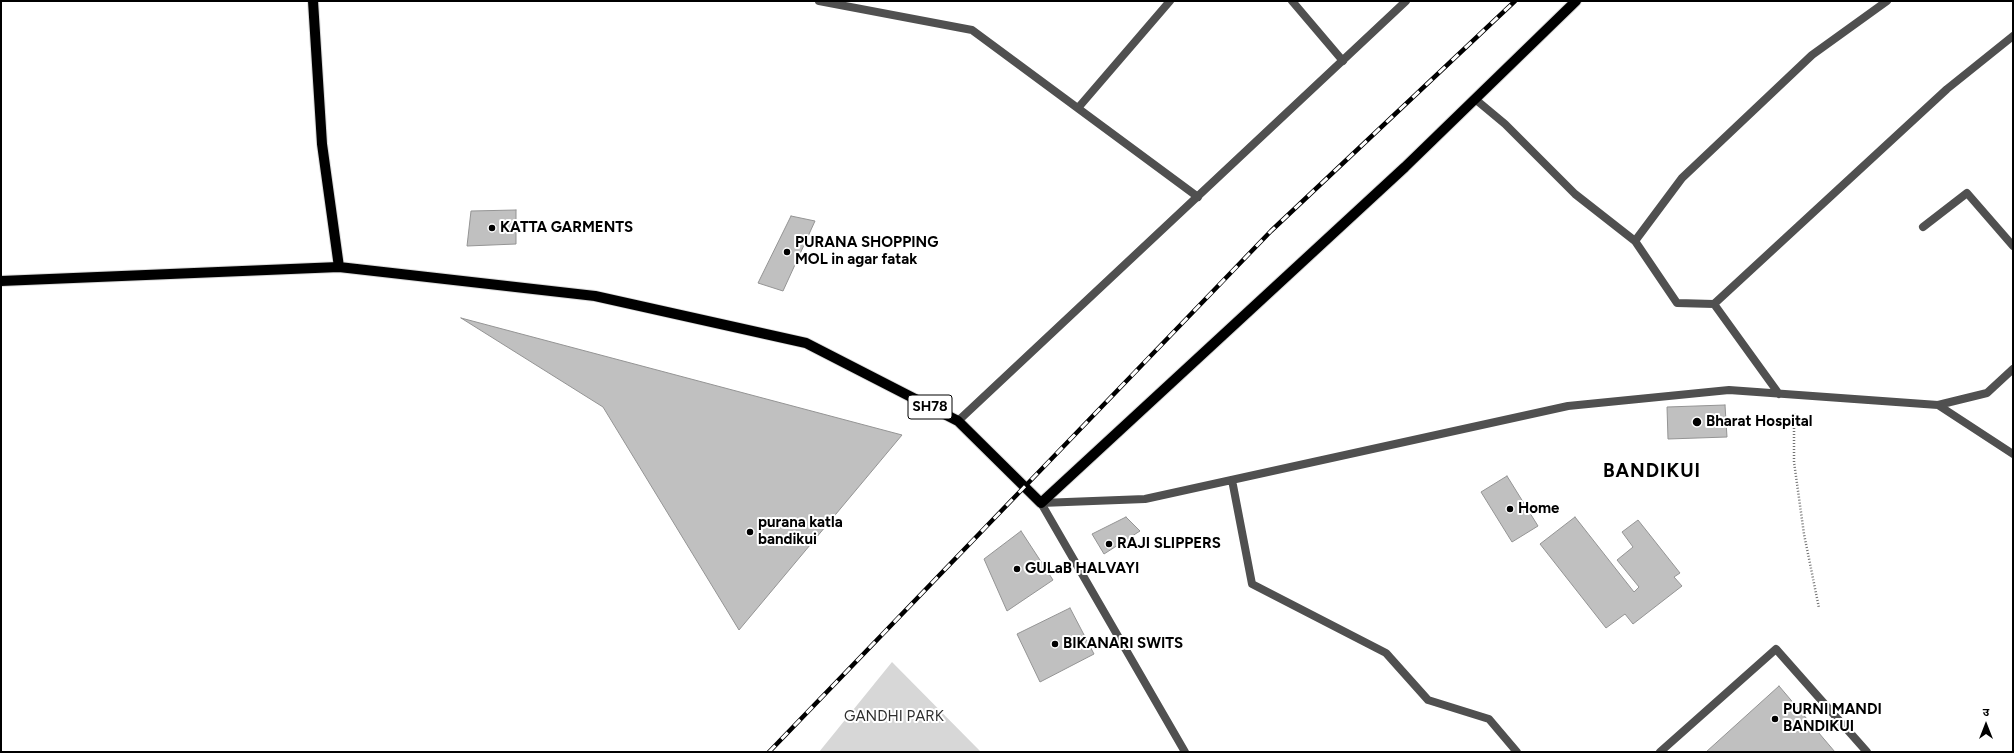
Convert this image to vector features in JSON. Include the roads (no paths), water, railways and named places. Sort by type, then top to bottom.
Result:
[{"type":"main road","points":[[1,281],[339,267],[322,144],[313,1]]},
{"type":"main road","points":[[1041,503],[1405,167],[1576,1]]},
{"type":"main road","name":"SH78","points":[[339,267],[595,296],[806,343],[958,421],[1041,503]]},
{"type":"street","points":[[819,1],[972,30],[1198,197]]},
{"type":"street","points":[[1078,108],[1170,1]]},
{"type":"street","points":[[1292,1],[1343,61]]},
{"type":"street","points":[[958,421],[1406,1]]},
{"type":"street","points":[[1635,241],[1688,173],[1812,55],[1887,1]]},
{"type":"street","points":[[1475,99],[1504,124],[1575,194],[1635,241],[1677,303],[1714,304],[1947,89],[2013,36]]},
{"type":"street","points":[[1923,227],[1967,193],[2013,246]]},
{"type":"street","points":[[1714,304],[1779,394]]},
{"type":"street","points":[[1185,752],[1041,503],[1145,499],[1568,406],[1729,390],[1938,405],[1987,393],[2013,369]]},
{"type":"street","points":[[1938,405],[2013,454]]},
{"type":"street","points":[[1232,480],[1252,584],[1386,653],[1428,700],[1489,719],[1518,752]]},
{"type":"street","points":[[1660,752],[1776,649],[1867,752]]},
{"type":"railway","points":[[769,752],[1271,231],[1515,1]]},
{"type":"place","name":"KATTA GARMENTS","points":[[492,228]]},
{"type":"place","name":"PURANA SHOPPING MOL in agar fatak","points":[[787,252]]},
{"type":"place","name":"Bharat Hospital","points":[[1697,422]]},
{"type":"place","name":"Home","points":[[1510,509]]},
{"type":"place","name":"purana katla bandikui","points":[[750,532]]},
{"type":"place","name":"RAJI SLIPPERS","points":[[1109,544]]},
{"type":"place","name":"GULaB HALVAYI","points":[[1017,569]]},
{"type":"place","name":"BIKANARI SWITS","points":[[1055,644]]},
{"type":"place","name":"PURNI MANDI BANDIKUI","points":[[1775,719]]},
{"type":"district","name":"BANDIKUI","points":[[1652,471]]},
{"type":"park label","name":"GANDHI PARK","points":[[894,717]]}]
